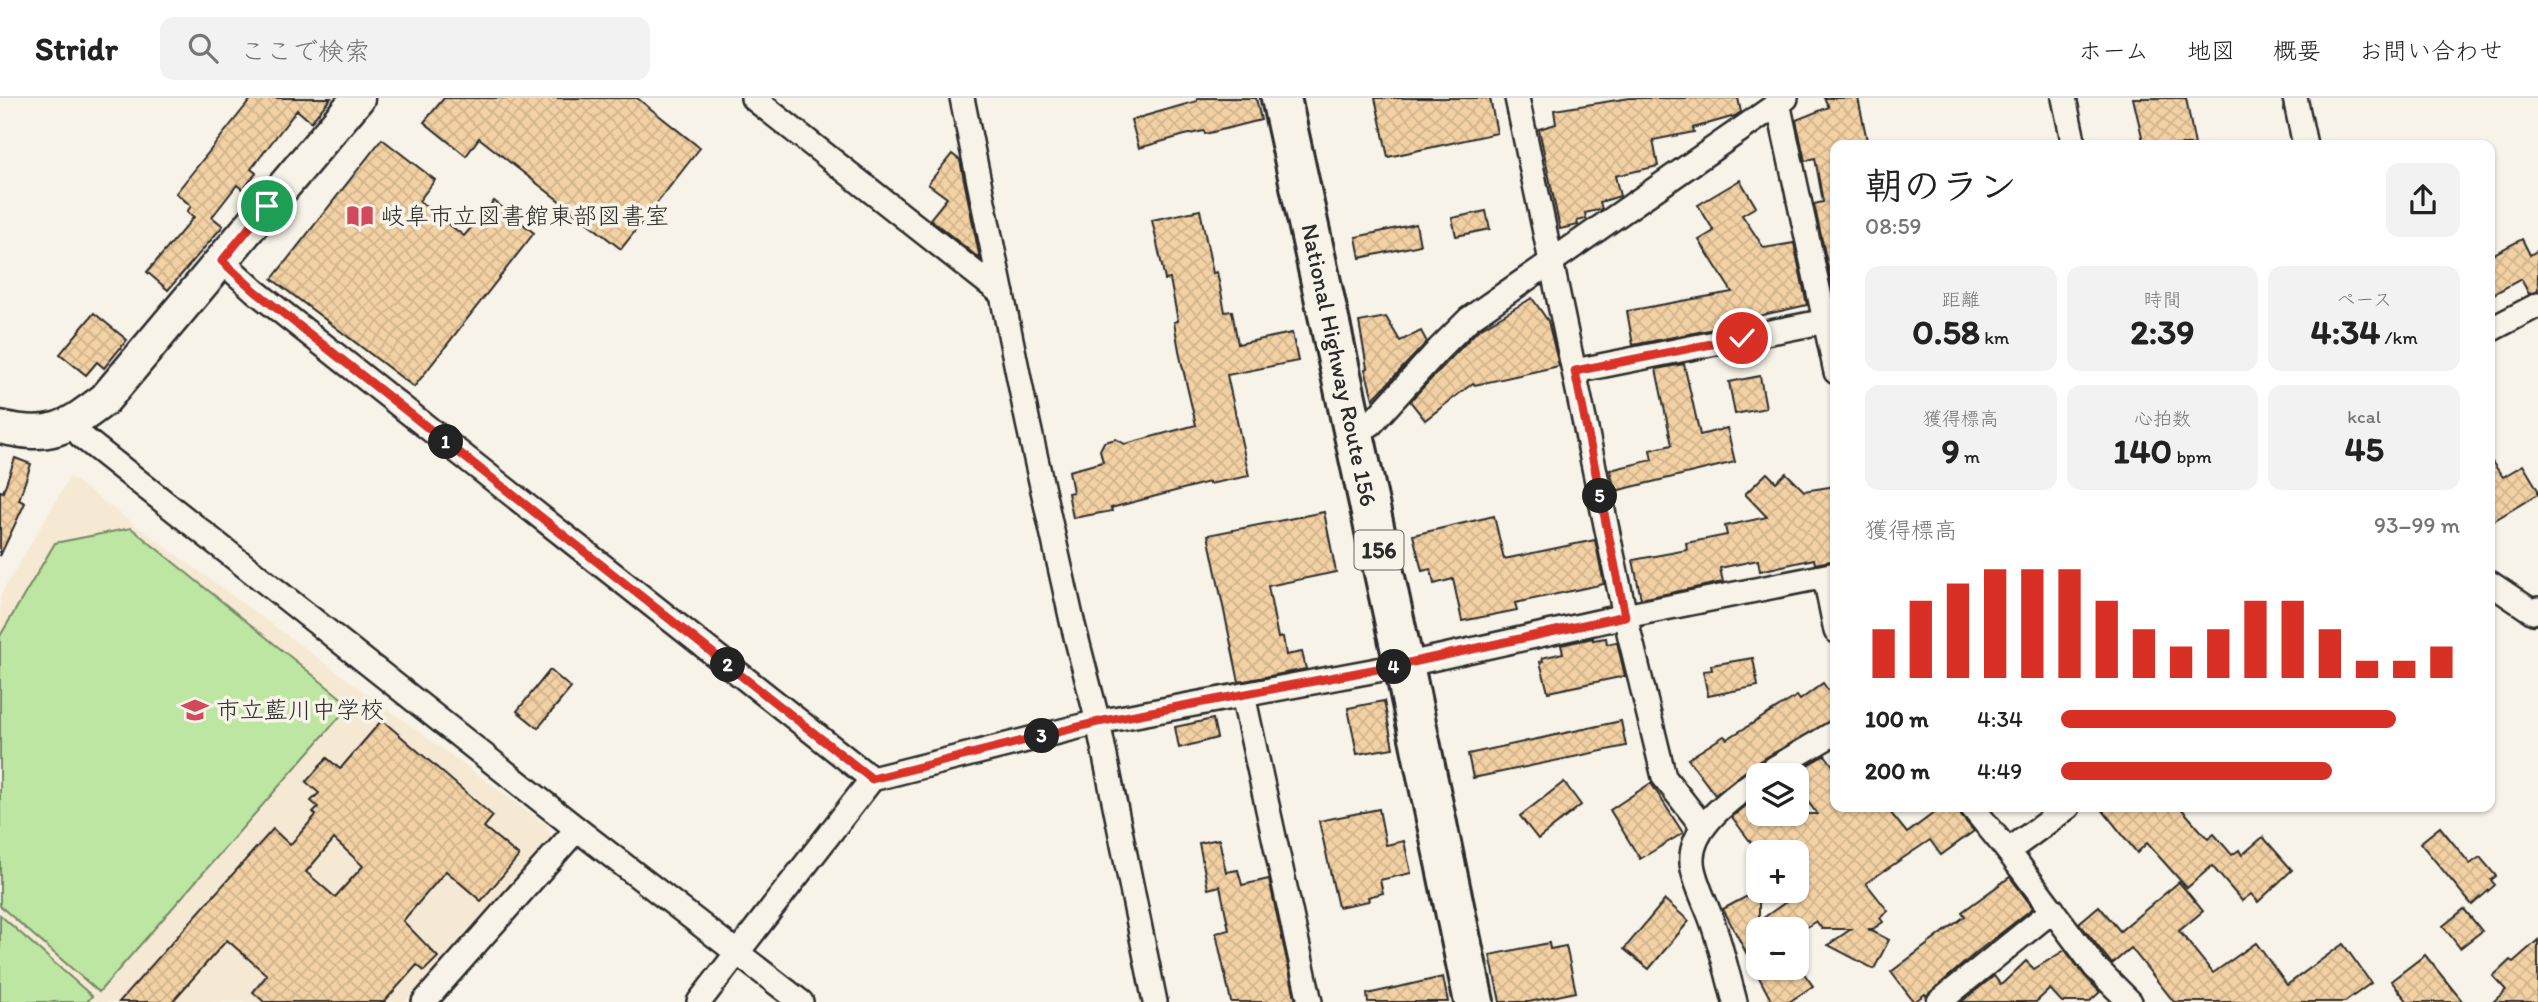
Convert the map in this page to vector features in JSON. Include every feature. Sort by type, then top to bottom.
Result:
[{"type":"highway","name":"National Highway Route 156","points":[[1281,98],[1404,664],[1474,1002]]},
{"type":"street","points":[[0,427],[20,432],[45,432],[71,424],[105,400],[358,98]]},
{"type":"street","points":[[753,98],[1002,293]]},
{"type":"street","points":[[962,98],[1063,582],[1098,722],[1154,1002]]},
{"type":"street","points":[[1517,98],[1625,616],[1664,777],[1703,827]]},
{"type":"street","points":[[2064,98],[2073,140]]},
{"type":"street","points":[[2295,98],[2304,140]]},
{"type":"street","points":[[1354,433],[1371,424],[1469,319],[1780,100],[1830,321],[1575,371]]},
{"type":"street","points":[[222,261],[255,291],[872,779]]},
{"type":"street","points":[[2495,327],[2538,305]]},
{"type":"street","points":[[71,424],[81,436],[577,829],[801,1002]]},
{"type":"street","points":[[699,1002],[872,779],[1098,722],[1404,664],[1830,575]]},
{"type":"street","points":[[2495,586],[2533,612],[2538,609]]},
{"type":"street","points":[[1243,695],[1310,1002]]},
{"type":"street","points":[[1784,763],[1830,736]]},
{"type":"street","points":[[1735,1002],[1714,927],[1692,867],[1693,849],[1703,827],[1746,788]]},
{"type":"street","points":[[1976,812],[2095,967],[2130,1002]]},
{"type":"street","points":[[2008,851],[2061,812]]},
{"type":"street","points":[[424,1002],[577,829]]},
{"type":"street","points":[[1939,1002],[2053,910]]},
{"type":"shaded area","name":"市立藍川中学校","points":[[70,477],[547,825],[551,838],[405,1002],[0,1002],[0,596]]},
{"type":"green space","points":[[131,528],[350,705],[99,992],[0,906],[0,636],[55,543]]},
{"type":"green space","points":[[0,915],[92,996],[87,1002],[0,1002]]},
{"type":"building","points":[[252,98],[331,98],[311,122],[297,110],[251,169],[256,173],[243,190],[237,185],[212,217],[223,226],[168,290],[147,272],[194,217],[187,212],[191,206],[176,193]]},
{"type":"building","points":[[444,98],[637,98],[700,148],[621,249],[479,138],[466,156],[424,122]]},
{"type":"building","points":[[1197,98],[1256,98],[1261,120],[1205,134],[1204,131],[1185,135],[1139,148],[1131,120],[1197,101]]},
{"type":"building","points":[[1375,98],[1490,98],[1497,133],[1388,157]]},
{"type":"building","points":[[1630,98],[1738,98],[1741,112],[1693,128],[1694,132],[1653,140],[1658,166],[1615,176],[1620,196],[1600,202],[1602,209],[1585,213],[1586,219],[1577,221],[1578,225],[1560,229],[1539,129],[1556,124],[1554,110]]},
{"type":"building","points":[[1824,98],[1858,98],[1867,140],[1830,140],[1830,276],[1814,204],[1823,202],[1815,158],[1805,161],[1796,120],[1829,107]]},
{"type":"building","points":[[2133,98],[2186,98],[2194,140],[2143,140]]},
{"type":"building","points":[[382,139],[435,180],[419,201],[464,236],[494,201],[534,233],[414,387],[272,279]]},
{"type":"building","points":[[952,154],[960,160],[980,259],[930,219],[947,198],[928,184]]},
{"type":"building","points":[[1740,180],[1756,207],[1742,215],[1764,248],[1794,243],[1807,305],[1733,322],[1734,325],[1633,345],[1627,311],[1732,292],[1699,240],[1714,231],[1698,205]]},
{"type":"building","points":[[1200,210],[1213,273],[1217,272],[1225,312],[1232,311],[1238,344],[1292,333],[1298,361],[1227,375],[1249,476],[1209,482],[1111,508],[1112,511],[1073,518],[1068,493],[1073,492],[1069,471],[1103,462],[1100,450],[1104,442],[1116,439],[1125,444],[1196,425],[1180,356],[1174,322],[1178,321],[1170,279],[1165,280],[1152,220]]},
{"type":"building","points":[[1486,211],[1490,229],[1456,236],[1452,218]]},
{"type":"building","points":[[1416,224],[1420,245],[1360,258],[1356,237]]},
{"type":"building","points":[[2522,239],[2530,255],[2538,250],[2538,291],[2529,294],[2521,279],[2495,293],[2495,253]]},
{"type":"building","points":[[1532,298],[1548,321],[1559,366],[1475,385],[1473,383],[1425,420],[1410,401],[1478,330]]},
{"type":"building","points":[[94,313],[127,340],[104,368],[97,362],[86,375],[60,354]]},
{"type":"building","points":[[1386,317],[1400,341],[1421,331],[1427,342],[1373,399],[1365,369],[1367,368],[1359,322]]},
{"type":"building","points":[[1684,364],[1700,435],[1727,428],[1735,462],[1615,491],[1610,470],[1652,460],[1650,450],[1672,445],[1656,369]]},
{"type":"building","points":[[1760,376],[1766,408],[1735,414],[1729,382]]},
{"type":"building","points":[[15,458],[31,464],[19,500],[25,503],[0,556],[0,491],[3,492]]},
{"type":"building","points":[[2523,465],[2538,494],[2495,520],[2495,466],[2503,477]]},
{"type":"building","points":[[1767,473],[1776,482],[1786,473],[1804,491],[1830,487],[1830,561],[1815,564],[1814,559],[1760,571],[1758,560],[1720,568],[1723,582],[1641,599],[1633,560],[1687,550],[1686,543],[1727,535],[1725,526],[1767,517],[1745,494]]},
{"type":"building","points":[[1324,512],[1336,572],[1268,586],[1278,638],[1283,637],[1286,655],[1302,652],[1306,669],[1239,682],[1208,535]]},
{"type":"building","points":[[1494,516],[1504,559],[1595,540],[1604,584],[1515,603],[1517,610],[1462,621],[1453,579],[1434,584],[1431,569],[1422,571],[1413,535]]},
{"type":"building","points":[[1606,638],[1607,644],[1617,642],[1625,676],[1548,692],[1540,662],[1543,661],[1542,658],[1563,653],[1561,645]]},
{"type":"building","points":[[1753,658],[1758,686],[1708,696],[1703,671],[1712,670],[1711,665]]},
{"type":"building","points":[[550,670],[571,688],[538,728],[517,711]]},
{"type":"building","points":[[1823,683],[1828,690],[1830,689],[1830,721],[1756,763],[1746,763],[1746,771],[1715,795],[1688,759],[1724,736],[1727,739],[1797,696],[1800,700]]},
{"type":"building","points":[[1384,701],[1393,748],[1357,754],[1348,708]]},
{"type":"building","points":[[1213,719],[1217,738],[1179,748],[1175,727]]},
{"type":"building","points":[[382,720],[493,816],[484,827],[519,856],[481,901],[446,871],[403,921],[438,957],[424,971],[417,965],[384,1002],[264,1002],[253,992],[267,975],[227,940],[172,1002],[119,1002],[273,829],[290,845],[316,815],[313,812],[318,807],[311,801],[319,793],[306,782],[327,758],[340,769]],"holes":[[[334,839],[363,866],[335,897],[306,872]]]},
{"type":"building","points":[[1621,721],[1626,746],[1473,778],[1468,754]]},
{"type":"building","points":[[1825,755],[1830,762],[1830,812],[1890,812],[1907,833],[1935,812],[1960,812],[1974,831],[1941,855],[1930,840],[1866,883],[1888,911],[1880,918],[1883,922],[1873,929],[1868,929],[1889,940],[1874,969],[1828,945],[1851,929],[1822,929],[1816,921],[1809,926],[1809,917],[1765,917],[1784,903],[1809,903],[1809,840],[1749,840],[1732,817],[1746,806],[1746,826],[1809,826],[1809,814],[1817,814],[1809,803],[1809,764]]},
{"type":"building","points":[[1564,782],[1581,805],[1538,839],[1520,816]]},
{"type":"building","points":[[1651,783],[1683,833],[1640,859],[1610,810]]},
{"type":"building","points":[[1379,809],[1386,845],[1404,841],[1411,873],[1380,880],[1383,893],[1368,897],[1369,901],[1338,907],[1319,821]]},
{"type":"building","points":[[2104,812],[2184,812],[2208,839],[2214,834],[2232,855],[2239,850],[2242,855],[2263,837],[2292,870],[2258,902],[2251,894],[2242,901],[2212,866],[2187,888],[2147,843],[2137,853]]},
{"type":"building","points":[[2440,827],[2470,864],[2480,857],[2496,876],[2491,880],[2495,885],[2472,905],[2420,843]]},
{"type":"building","points":[[1219,839],[1226,872],[1238,870],[1242,885],[1269,879],[1296,1002],[1231,1002],[1216,933],[1229,930],[1220,886],[1208,889],[1199,843]]},
{"type":"building","points":[[2010,877],[2033,908],[1926,996],[1925,994],[1914,1002],[1891,972],[1965,916],[1962,912]]},
{"type":"building","points":[[2179,882],[2203,911],[2179,931],[2213,973],[2256,943],[2287,985],[2343,944],[2371,983],[2345,1002],[2174,1002],[2131,948],[2112,964],[2079,923],[2099,906],[2120,931]]},
{"type":"building","points":[[1746,897],[1746,903],[1759,903],[1759,917],[1746,917],[1746,953],[1723,909]]},
{"type":"building","points":[[1665,900],[1689,921],[1649,969],[1624,949]]},
{"type":"building","points":[[2464,909],[2482,931],[2460,948],[2443,926]]},
{"type":"building","points":[[2538,940],[2538,1002],[2493,1002],[2506,990],[2493,976]]},
{"type":"building","points":[[1549,943],[1550,949],[1566,946],[1576,992],[1529,1002],[1500,1002],[1490,955]]},
{"type":"building","points":[[2065,950],[2100,992],[2089,1002],[2062,1002],[2050,989],[2036,1002],[1961,1002],[1994,976],[2001,985],[2026,961],[2034,969]]},
{"type":"building","points":[[2425,955],[2463,1002],[2408,1002],[2391,981]]},
{"type":"building","points":[[1443,977],[1448,1002],[1368,1002],[1367,994]]},
{"type":"building","points":[[1760,980],[1809,980],[1813,986],[1789,1002],[1772,1002]]},
{"type":"place","name":"岐阜市立図書館東部図書室","points":[[360,216]]},
{"type":"place","name":"市立藍川中学校","points":[[195,710]]},
{"type":"route","points":[[267,206],[222,261],[255,291],[872,779],[1098,722],[1404,664],[1625,616],[1575,371],[1742,338]]}]
